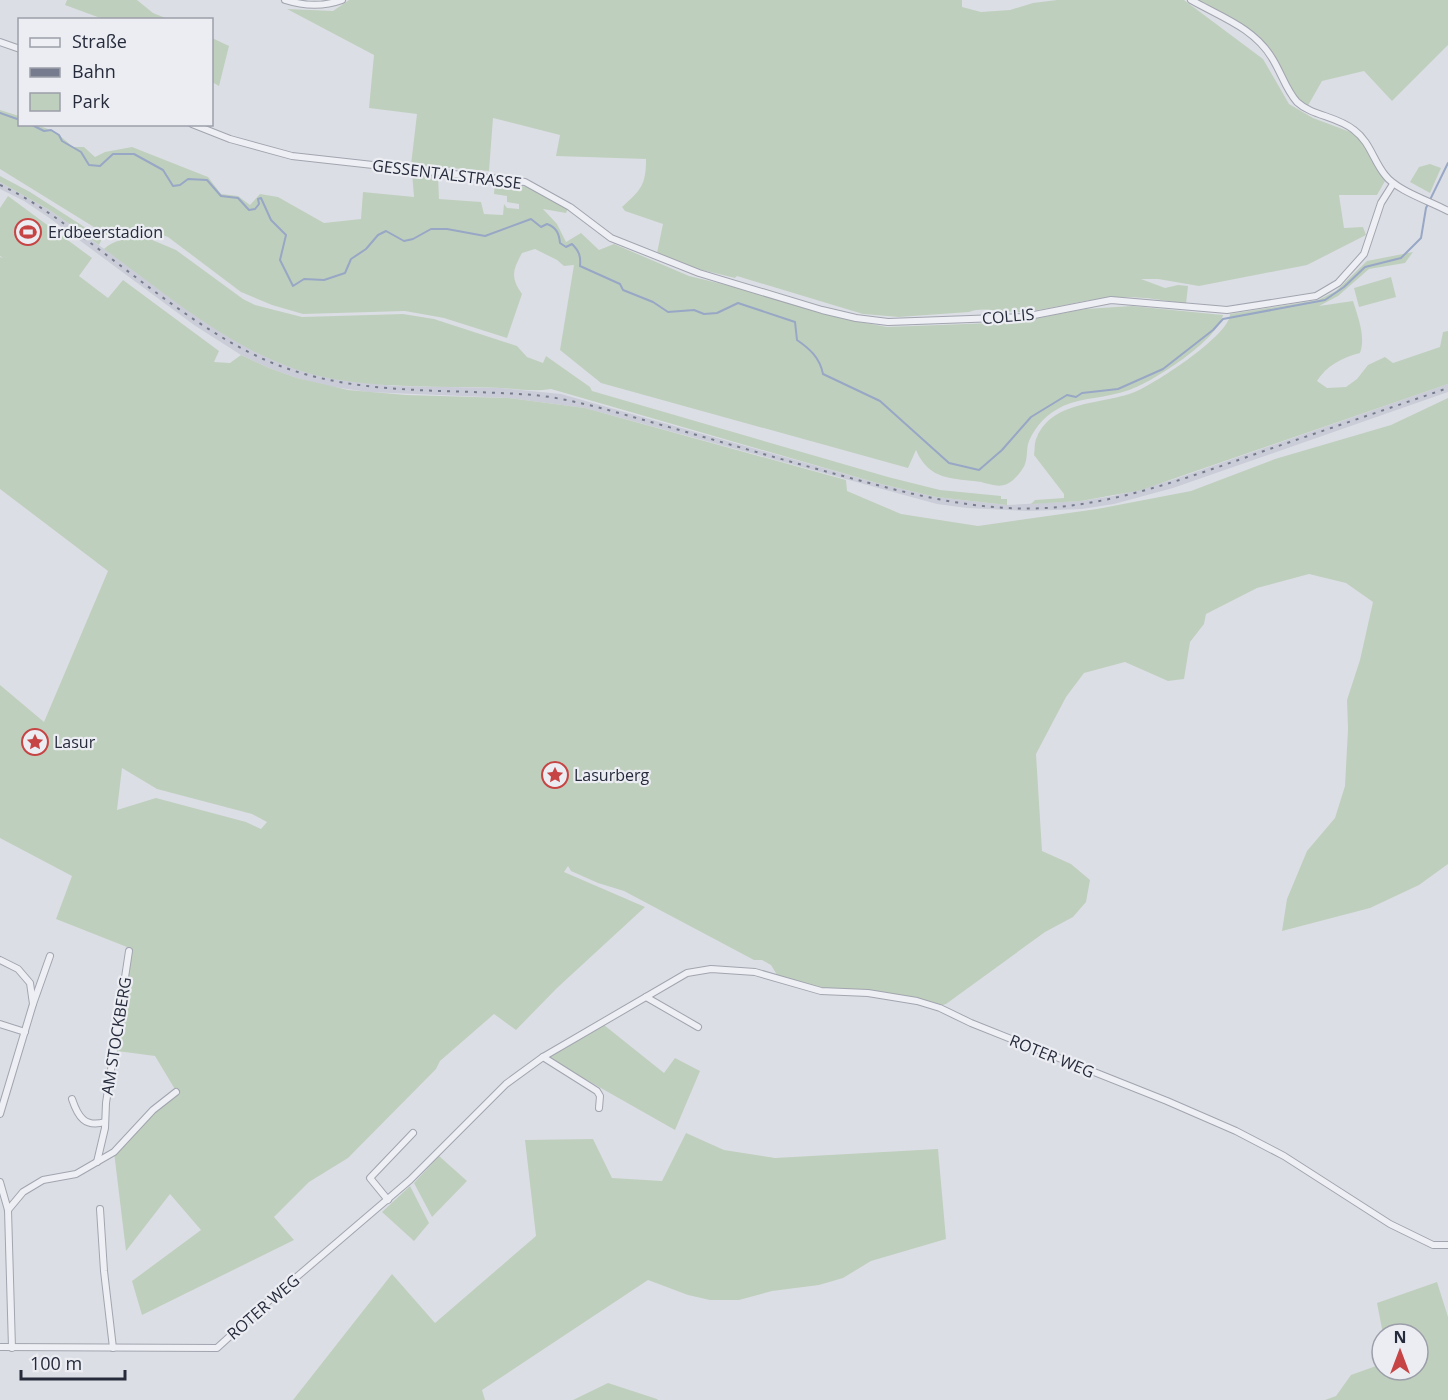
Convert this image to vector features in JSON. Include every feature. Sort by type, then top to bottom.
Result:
[{"type":"street","points":[[285,0],[319,5],[342,0]]},
{"type":"street","points":[[1191,0],[1242,27],[1256,38],[1272,57],[1295,100],[1306,109],[1338,120],[1354,129],[1367,142],[1383,174],[1393,184],[1448,211]]},
{"type":"street","points":[[0,42],[18,48]]},
{"type":"street","name":"GESSENTALSTRASSE","points":[[197,126],[230,139],[292,156],[525,182],[570,207],[611,238],[699,273],[822,310]]},
{"type":"street","name":"COLLIS","points":[[822,310],[888,322],[920,322],[1024,317],[1111,300],[1227,310],[1316,296],[1338,283],[1365,254],[1381,203],[1393,184]]},
{"type":"street","name":"AM STOCKBERG","points":[[97,1162],[105,1122],[129,951]]},
{"type":"street","points":[[0,1114],[50,956]]},
{"type":"street","points":[[0,960],[18,969],[30,983],[33,1004]]},
{"type":"street","name":"ROTER WEG","points":[[0,1347],[217,1348],[410,1180],[506,1084],[543,1057],[687,973],[711,969],[755,972],[821,991],[885,996],[917,1001],[940,1008],[971,1023],[1236,1131],[1284,1156],[1390,1224],[1433,1245],[1448,1245]]},
{"type":"street","points":[[646,997],[698,1027]]},
{"type":"street","points":[[0,1024],[25,1032]]},
{"type":"street","points":[[543,1057],[597,1091],[600,1096],[599,1108]]},
{"type":"street","points":[[8,1210],[23,1192],[43,1180],[76,1174],[114,1152],[153,1110],[176,1092]]},
{"type":"street","points":[[72,1100],[84,1122],[92,1124],[105,1122]]},
{"type":"street","points":[[388,1200],[370,1178],[413,1132]]},
{"type":"street","points":[[0,1182],[8,1210],[12,1348]]},
{"type":"street","points":[[100,1209],[113,1348]]},
{"type":"shaded area","points":[[0,182],[51,211],[225,335],[281,363],[301,370],[337,379],[394,386],[501,388],[561,394],[877,483],[936,497],[1007,505],[1081,501],[1113,496],[1172,480],[1448,384],[1448,392],[1173,488],[1114,504],[1082,509],[1028,511],[937,504],[585,408],[509,398],[368,392],[327,386],[297,378],[241,355],[194,325],[48,217],[0,189]]},
{"type":"green space","points":[[67,0],[137,0],[153,13],[166,18],[100,18],[65,5]]},
{"type":"green space","points":[[349,0],[962,0],[962,7],[981,12],[1010,10],[1033,3],[1057,0],[1184,0],[1263,59],[1289,104],[1313,118],[1353,133],[1364,144],[1385,181],[1377,195],[1339,195],[1344,228],[1363,227],[1366,235],[1307,265],[1199,286],[1158,279],[1141,279],[1165,288],[1178,285],[1188,286],[1186,304],[1147,298],[1119,297],[1023,312],[975,310],[899,317],[863,314],[737,276],[735,278],[698,269],[657,253],[663,224],[625,211],[622,207],[641,186],[645,175],[646,159],[556,156],[560,135],[493,118],[489,171],[411,165],[417,114],[369,108],[374,55],[287,9],[333,11]]},
{"type":"green space","points":[[1191,0],[1448,0],[1448,45],[1392,101],[1364,71],[1322,81],[1306,109],[1293,97],[1256,38]]},
{"type":"green space","points":[[213,38],[229,46],[219,86],[213,83]]},
{"type":"green space","points":[[0,110],[18,116],[18,126],[36,126],[49,130],[61,136],[73,147],[84,147],[95,157],[105,152],[132,147],[208,177],[221,194],[238,196],[250,205],[260,194],[278,197],[324,223],[361,219],[363,192],[414,197],[412,172],[438,175],[439,199],[481,202],[484,214],[503,215],[504,204],[507,208],[519,209],[519,204],[507,202],[507,196],[494,194],[495,181],[533,188],[568,208],[566,213],[543,209],[557,224],[566,242],[581,233],[599,250],[614,244],[689,276],[764,294],[860,322],[887,327],[1018,322],[1085,309],[1132,306],[1223,315],[1219,325],[1197,348],[1140,386],[1121,393],[1071,403],[1047,416],[1029,441],[1026,461],[1018,475],[1010,483],[997,486],[935,473],[921,460],[916,450],[908,468],[601,383],[560,350],[574,265],[564,266],[535,249],[522,253],[515,269],[514,278],[522,294],[507,338],[444,318],[405,311],[303,314],[272,305],[241,292],[168,237],[143,228],[117,233],[110,237],[0,169]]},
{"type":"green space","points":[[1430,164],[1441,168],[1430,193],[1410,182],[1419,167]]},
{"type":"green space","points":[[0,176],[30,192],[100,237],[99,245],[51,211],[0,182]]},
{"type":"green space","points":[[8,196],[92,258],[79,276],[108,298],[123,280],[219,351],[214,362],[230,363],[241,355],[297,378],[348,390],[406,395],[509,398],[585,408],[846,480],[847,491],[901,514],[978,526],[1097,509],[1191,491],[1275,459],[1391,425],[1448,398],[1448,864],[1419,885],[1370,908],[1282,931],[1287,899],[1307,851],[1335,818],[1345,786],[1347,700],[1360,660],[1373,602],[1346,583],[1309,574],[1257,588],[1206,614],[1204,624],[1190,642],[1184,679],[1168,681],[1125,662],[1084,673],[1066,697],[1036,754],[1042,851],[1071,864],[1090,880],[1086,902],[1073,917],[1045,932],[946,1004],[940,1006],[902,995],[820,989],[786,980],[777,975],[771,965],[762,960],[754,960],[624,891],[571,871],[568,866],[564,872],[645,907],[557,988],[516,1030],[494,1014],[440,1061],[436,1069],[348,1158],[309,1182],[274,1217],[294,1240],[142,1315],[132,1281],[201,1230],[170,1194],[126,1251],[114,1152],[176,1091],[155,1056],[117,1051],[132,949],[56,919],[72,876],[0,838],[0,685],[44,722],[108,571],[0,489],[0,257],[3,258],[0,256],[0,208]],"holes":[[[122,768],[157,789],[252,814],[267,822],[261,829],[246,822],[156,798],[117,810]]]},
{"type":"green space","points":[[150,239],[176,250],[243,299],[255,305],[302,317],[403,314],[434,319],[517,346],[527,357],[543,363],[546,356],[590,387],[592,391],[888,477],[940,490],[1001,496],[1001,499],[1007,499],[1007,505],[936,497],[877,483],[551,389],[368,384],[319,376],[289,367],[233,340],[206,323],[104,249],[120,240]]},
{"type":"green space","points":[[1413,252],[1405,263],[1369,269],[1338,296],[1319,306],[1353,301],[1361,327],[1362,347],[1360,353],[1336,363],[1317,381],[1327,388],[1346,387],[1357,379],[1368,365],[1385,357],[1393,363],[1440,347],[1443,332],[1448,331],[1448,384],[1141,490],[1081,501],[1031,504],[1035,500],[1064,498],[1064,494],[1034,455],[1037,437],[1055,416],[1067,409],[1124,395],[1147,386],[1206,345],[1227,323],[1230,314],[1318,300],[1336,291],[1367,261]]},
{"type":"green space","points":[[1391,277],[1396,297],[1359,307],[1354,288]]},
{"type":"green space","points":[[604,1025],[664,1073],[675,1058],[700,1071],[675,1130],[548,1058]]},
{"type":"green space","points":[[686,1133],[724,1150],[775,1158],[938,1149],[946,1239],[871,1261],[843,1278],[819,1285],[772,1291],[739,1300],[710,1300],[688,1295],[648,1280],[482,1390],[485,1400],[293,1400],[392,1274],[435,1323],[536,1236],[525,1140],[593,1139],[612,1178],[662,1181]]},
{"type":"green space","points":[[439,1156],[467,1181],[432,1217],[414,1183]]},
{"type":"green space","points":[[410,1186],[429,1223],[414,1241],[382,1212]]},
{"type":"green space","points":[[1437,1282],[1448,1317],[1448,1400],[1325,1400],[1336,1396],[1351,1375],[1370,1368],[1370,1382],[1430,1382],[1430,1322],[1381,1322],[1377,1303]]},
{"type":"green space","points":[[608,1383],[657,1399],[658,1400],[573,1400]]},
{"type":"waterway","points":[[0,113],[18,119]]},
{"type":"waterway","points":[[34,126],[44,131],[51,130],[59,135],[62,141],[81,152],[89,165],[100,166],[113,154],[134,154],[163,170],[173,186],[180,185],[188,179],[207,180],[221,196],[238,198],[249,210],[255,209],[259,204],[258,199],[261,198],[271,220],[286,235],[280,260],[293,286],[304,279],[324,280],[345,273],[351,259],[366,249],[378,235],[386,231],[404,241],[413,239],[431,229],[447,229],[485,236],[531,219],[541,227],[547,224],[557,231],[560,243],[566,247],[572,244],[576,249],[580,256],[580,266],[620,284],[623,290],[653,302],[668,312],[694,310],[704,314],[717,313],[738,303],[795,322],[797,340],[814,354],[823,374],[880,401],[949,463],[979,470],[1002,450],[1031,417],[1067,395],[1076,397],[1082,393],[1118,389],[1163,369],[1213,330],[1223,319],[1325,300],[1344,287],[1365,267],[1401,258],[1421,238],[1426,208],[1448,163]]},
{"type":"railway","points":[[0,185],[52,215],[172,304],[220,336],[270,362],[302,373],[367,386],[534,395],[566,400],[881,486],[936,499],[990,507],[1046,508],[1074,505],[1157,487],[1448,388]]},
{"type":"place","name":"Erdbeerstadion","points":[[28,232]]},
{"type":"place","name":"Lasur","points":[[35,742]]},
{"type":"place","name":"Lasurberg","points":[[555,775]]}]
